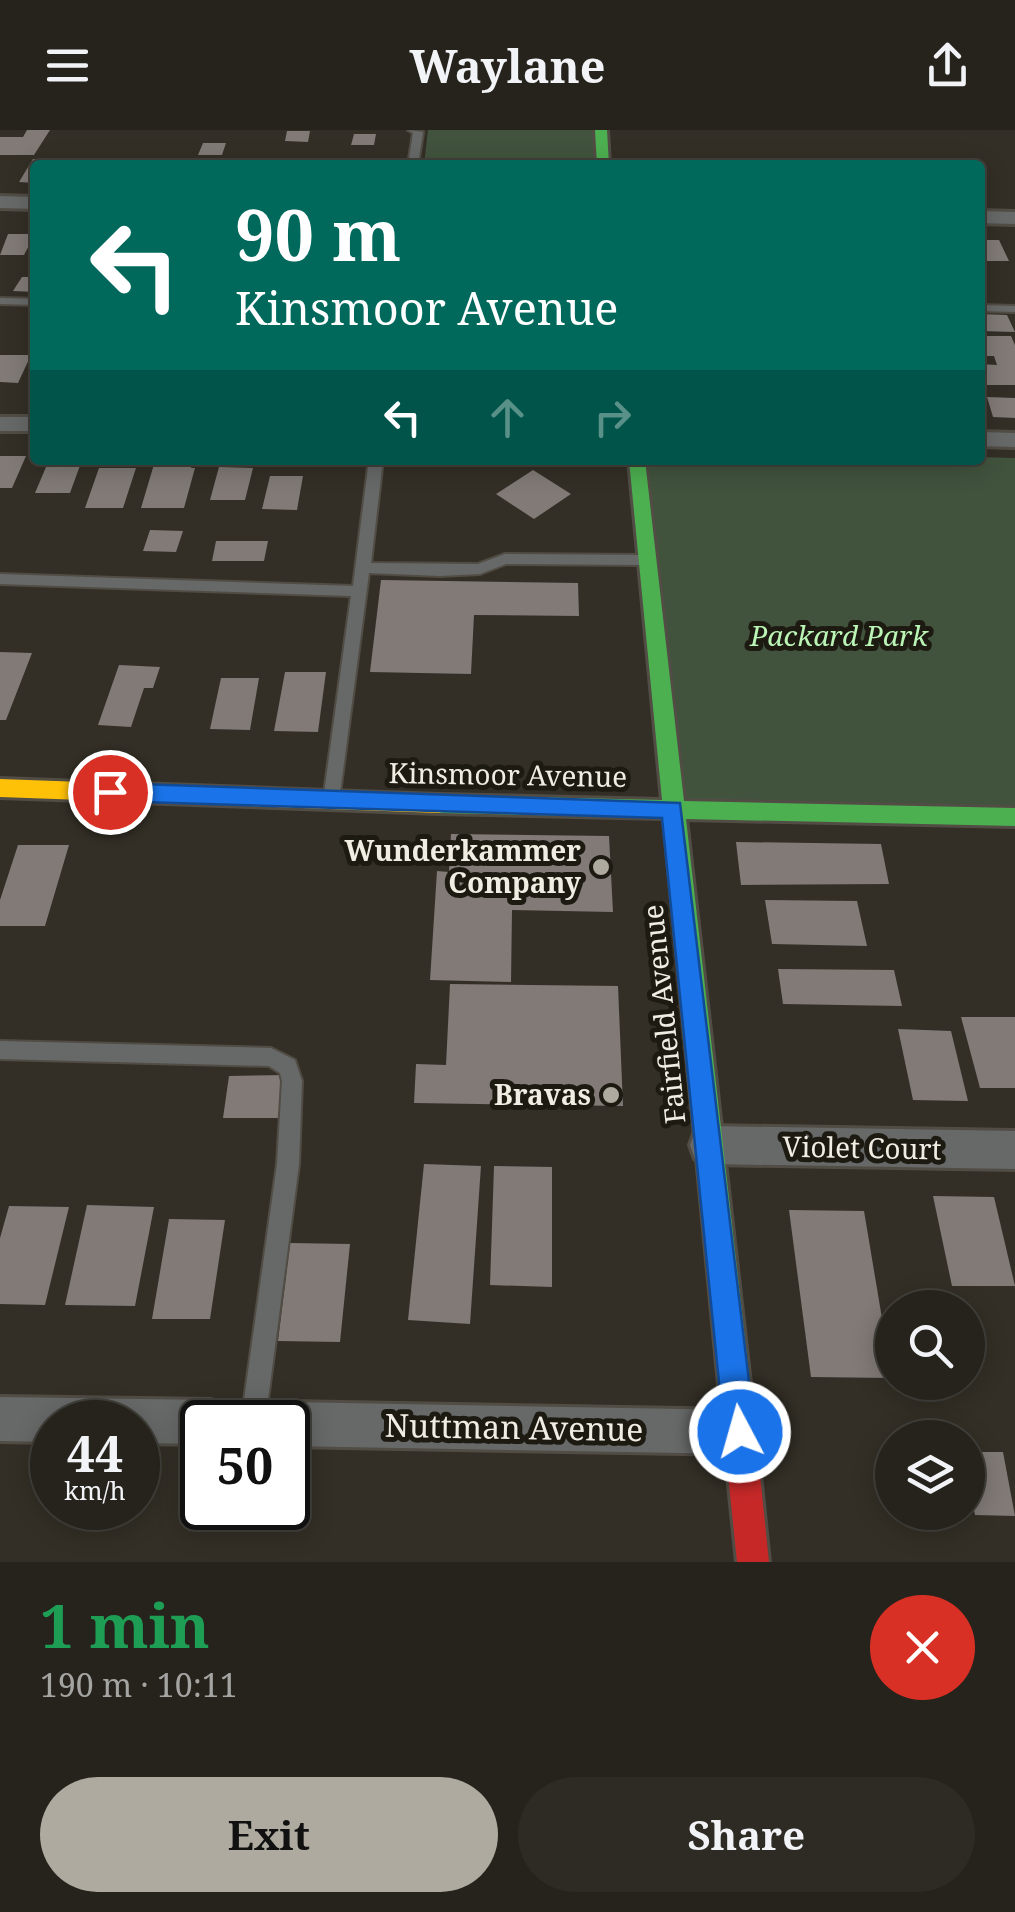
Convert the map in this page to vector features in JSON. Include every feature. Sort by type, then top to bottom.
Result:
[{"type":"main road","points":[[601,130],[603,160]]},
{"type":"main road","name":"Fairfield Avenue","points":[[636,465],[754,1562]]},
{"type":"main road","name":"Kinsmoor Avenue","points":[[0,788],[330,801],[1015,818]]},
{"type":"street","points":[[0,202],[30,203]]},
{"type":"street","points":[[985,217],[1015,218]]},
{"type":"street","points":[[0,424],[30,424]]},
{"type":"street","points":[[985,439],[1015,440]]},
{"type":"street","name":"Violet Court","points":[[709,1145],[1015,1150]]},
{"type":"street","points":[[0,1419],[180,1422]]},
{"type":"street","name":"Nuttman Avenue","points":[[310,1424],[740,1432]]},
{"type":"lane","points":[[413,130],[418,132],[414,160]]},
{"type":"lane","points":[[0,302],[30,302]]},
{"type":"lane","points":[[985,308],[1015,308]]},
{"type":"lane","points":[[330,801],[375,465]]},
{"type":"lane","points":[[363,568],[440,572],[530,558],[646,560]]},
{"type":"lane","points":[[0,579],[360,591]]},
{"type":"lane","points":[[0,1050],[271,1057],[288,1067],[292,1081],[288,1164],[257,1400]]},
{"type":"green space","points":[[428,130],[601,130],[603,160],[425,160]]},
{"type":"green space","name":"Packard Park","points":[[985,457],[1015,458],[1015,817],[672,809],[637,465],[985,465]]},
{"type":"building","points":[[27,130],[50,130],[34,155],[0,155],[0,137],[23,137]]},
{"type":"building","points":[[287,131],[310,131],[308,142],[285,141]]},
{"type":"building","points":[[354,134],[376,134],[374,145],[351,145]]},
{"type":"building","points":[[203,143],[226,143],[222,155],[198,155]]},
{"type":"building","points":[[30,164],[30,183],[19,182]]},
{"type":"building","points":[[8,234],[30,234],[24,255],[0,255]]},
{"type":"building","points":[[985,240],[999,240],[1009,261],[985,261]]},
{"type":"building","points":[[22,277],[30,277],[30,292],[13,291]]},
{"type":"building","points":[[985,314],[1007,315],[1015,332],[985,331]]},
{"type":"building","points":[[985,336],[1011,336],[1015,345],[1015,385],[985,385],[985,364],[997,365],[994,356],[985,356]]},
{"type":"building","points":[[0,355],[30,355],[18,383],[0,382]]},
{"type":"building","points":[[987,397],[1015,398],[1015,418],[993,417]]},
{"type":"building","points":[[0,456],[26,456],[12,488],[0,488]]},
{"type":"building","points":[[47,465],[80,465],[70,493],[35,493]]},
{"type":"building","points":[[154,465],[195,468],[184,508],[141,508]]},
{"type":"building","points":[[219,467],[253,468],[245,500],[210,500]]},
{"type":"building","points":[[99,468],[136,468],[123,508],[85,508]]},
{"type":"building","points":[[533,470],[571,494],[534,519],[496,494]]},
{"type":"building","points":[[270,476],[303,476],[297,510],[262,509]]},
{"type":"building","points":[[150,530],[183,531],[176,552],[143,551]]},
{"type":"building","points":[[216,541],[268,541],[264,561],[212,561]]},
{"type":"building","points":[[381,580],[578,583],[579,616],[474,615],[471,674],[370,672]]},
{"type":"building","points":[[0,652],[32,653],[6,720],[0,720]]},
{"type":"building","points":[[119,665],[160,667],[153,688],[144,688],[131,727],[98,725]]},
{"type":"building","points":[[285,672],[326,672],[318,732],[274,731]]},
{"type":"building","points":[[221,678],[259,678],[250,730],[210,729]]},
{"type":"building","points":[[451,834],[609,836],[613,912],[512,910],[511,982],[430,980],[437,871],[449,872]]},
{"type":"building","points":[[736,842],[881,844],[889,884],[741,885]]},
{"type":"building","points":[[18,845],[69,845],[45,926],[0,926],[0,900]]},
{"type":"building","points":[[765,900],[857,901],[867,946],[772,944]]},
{"type":"building","points":[[778,969],[894,970],[902,1006],[783,1004]]},
{"type":"building","points":[[450,984],[618,986],[623,1106],[414,1103],[416,1064],[446,1065]]},
{"type":"building","points":[[961,1017],[1015,1017],[1015,1088],[980,1088]]},
{"type":"building","points":[[898,1029],[951,1031],[968,1101],[913,1100]]},
{"type":"building","points":[[286,1075],[280,1118],[223,1118],[229,1076]]},
{"type":"building","points":[[424,1164],[481,1166],[470,1324],[408,1320]]},
{"type":"building","points":[[494,1166],[552,1167],[552,1287],[490,1285]]},
{"type":"building","points":[[933,1196],[994,1197],[1015,1286],[952,1286]]},
{"type":"building","points":[[87,1205],[154,1207],[135,1306],[65,1305]]},
{"type":"building","points":[[9,1206],[69,1207],[45,1305],[0,1304],[0,1238]]},
{"type":"building","points":[[789,1210],[864,1211],[877,1290],[875,1378],[811,1377]]},
{"type":"building","points":[[169,1219],[225,1220],[210,1319],[152,1319]]},
{"type":"building","points":[[290,1243],[350,1244],[340,1342],[278,1341]]},
{"type":"building","points":[[985,1452],[1003,1452],[1015,1516],[985,1515]]},
{"type":"traffic: fast","points":[[601,130],[603,160]]},
{"type":"traffic: fast","points":[[638,465],[740,1436]]},
{"type":"traffic: fast","points":[[439,804],[1015,817]]},
{"type":"traffic: slow","points":[[0,788],[439,804]]},
{"type":"traffic: jam","points":[[740,1436],[753,1562]]},
{"type":"place","name":"Wunderkammer Company","points":[[601,867]]},
{"type":"place","name":"Bravas","points":[[611,1095]]},
{"type":"route","points":[[110,792],[672,809],[740,1432]]}]
